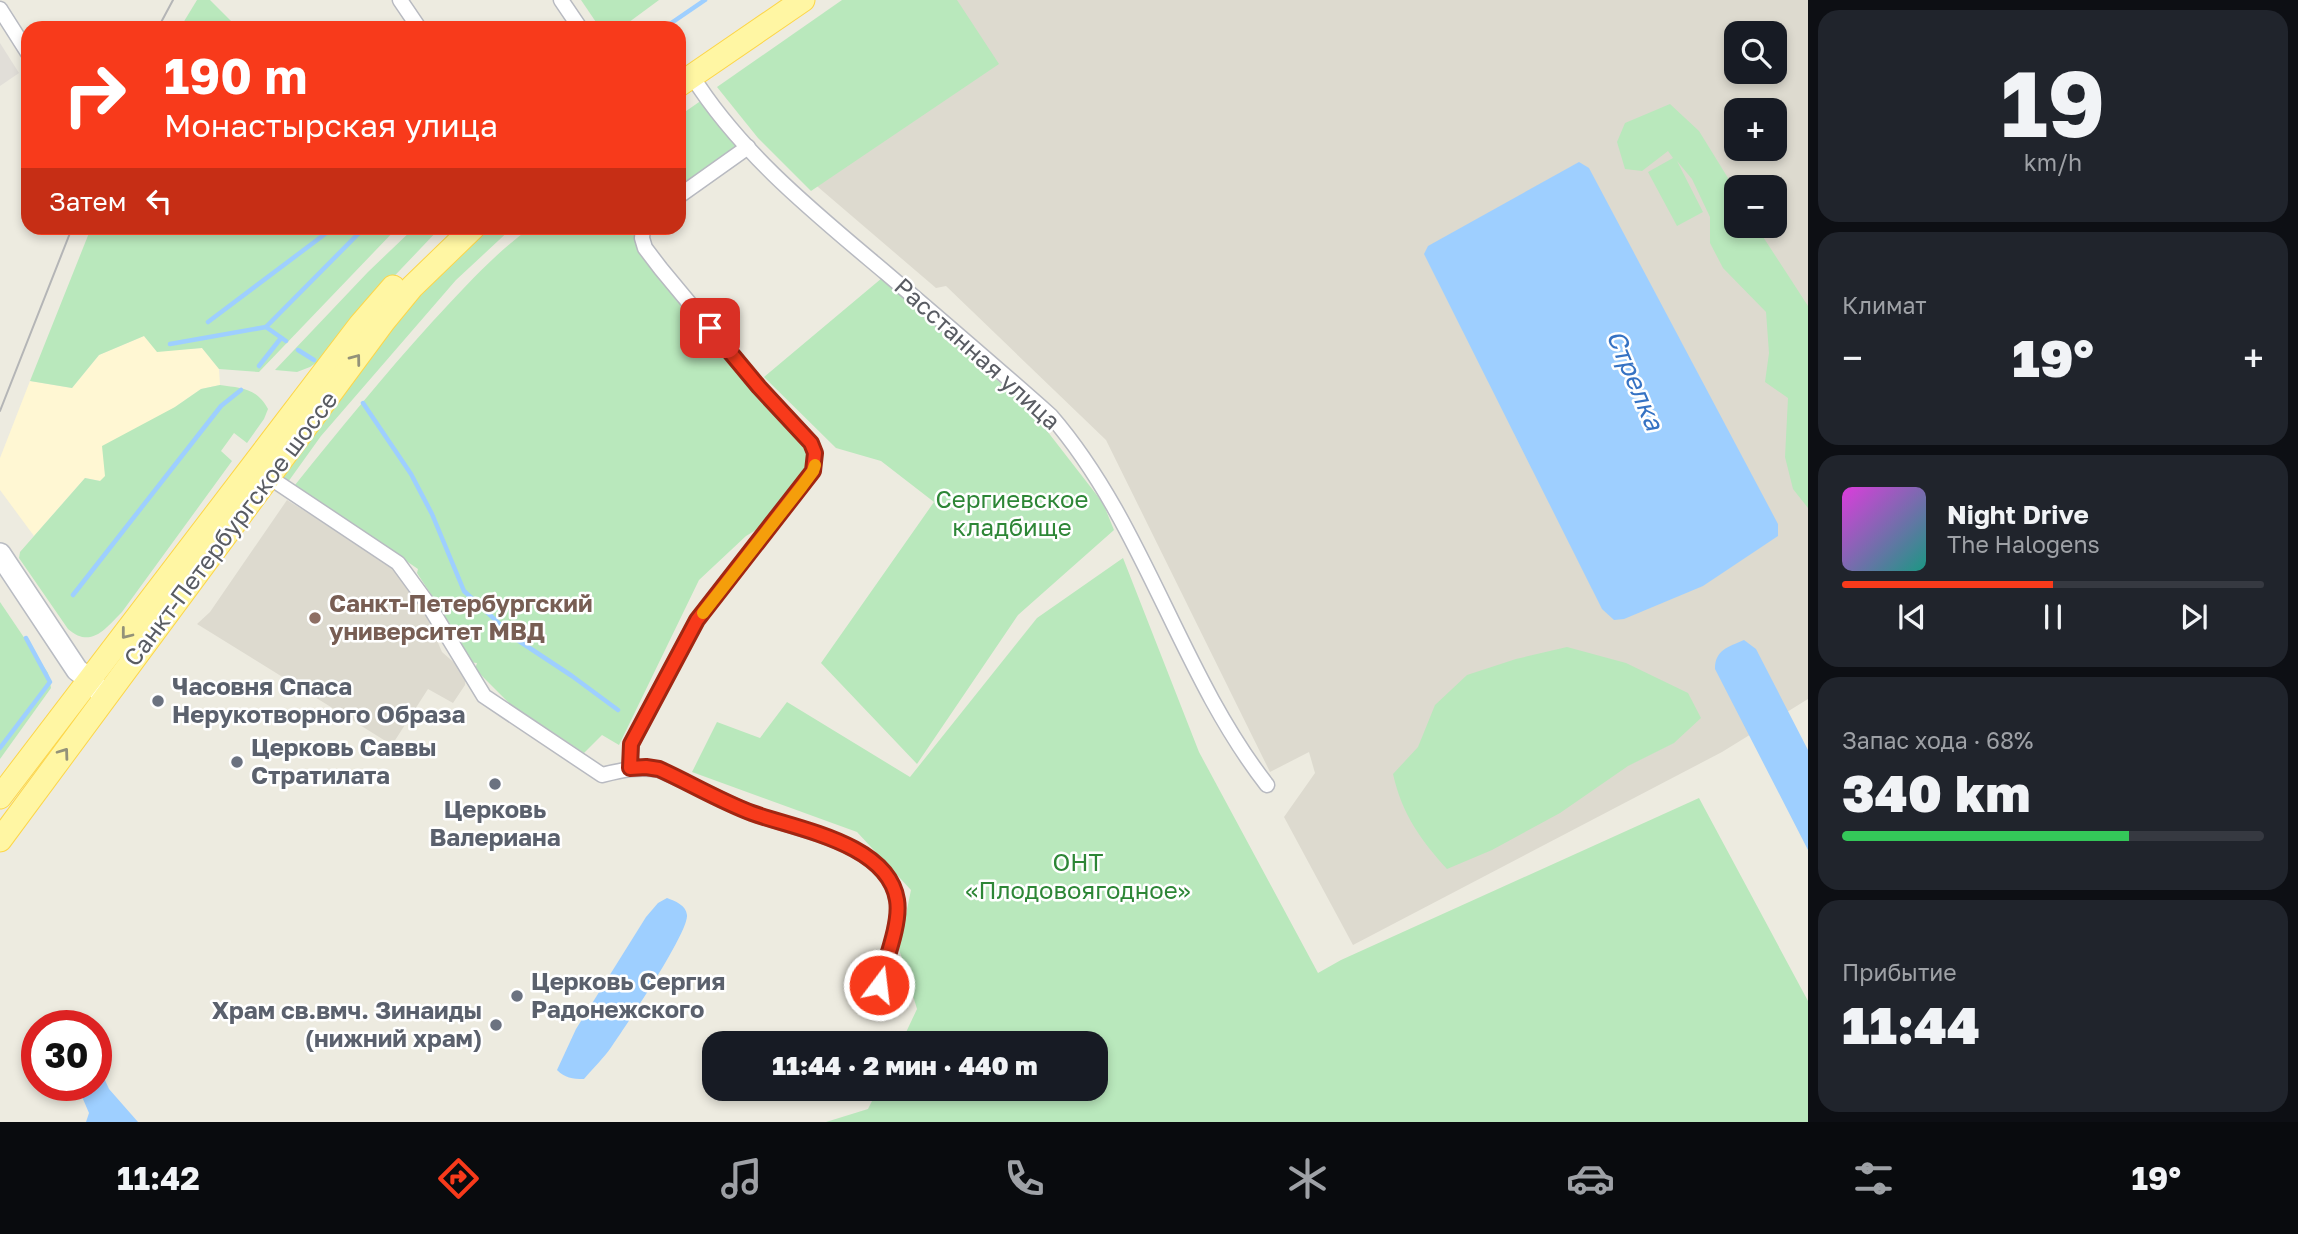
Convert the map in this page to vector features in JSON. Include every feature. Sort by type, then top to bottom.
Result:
[{"type":"main road","points":[[686,74],[776,0]]},
{"type":"main road","points":[[686,74],[803,0]]},
{"type":"main road","name":"Санкт-Петербургское шоссе","points":[[0,797],[360,325],[387,293],[445,235]]},
{"type":"main road","name":"Санкт-Петербургское шоссе","points":[[0,840],[412,287],[466,235]]},
{"type":"main road","points":[[0,554],[85,685]]},
{"type":"main road","points":[[0,579],[65,677],[85,685],[105,698]]},
{"type":"street","points":[[400,0],[414,21]]},
{"type":"street","points":[[561,0],[575,21]]},
{"type":"street","points":[[0,9],[21,42]]},
{"type":"street","name":"Расстанная улица","points":[[686,79],[702,92],[748,147],[800,200],[1051,415],[1074,442],[1101,482],[1241,752],[1267,785]]},
{"type":"street","points":[[686,191],[748,147]]},
{"type":"street","points":[[630,768],[631,744],[697,620],[813,471],[816,461],[815,453],[805,436],[759,387],[661,269],[645,248],[642,235]]},
{"type":"street","points":[[269,477],[398,563],[428,604],[484,696],[602,775],[630,768],[659,769],[752,813],[823,834],[874,864],[890,878],[898,902],[895,925],[879,985]]},
{"type":"shaded area","points":[[899,0],[1808,0],[1808,699],[1722,752],[1353,945],[1284,817],[1315,773],[1309,752],[1270,772],[1106,440],[946,286],[936,288],[818,187],[742,106]]},
{"type":"shaded area","points":[[0,43],[19,73],[0,86]]},
{"type":"shaded area","points":[[144,336],[157,351],[202,348],[219,369],[220,385],[201,389],[175,407],[101,481],[85,478],[34,536],[0,490],[0,458],[30,381],[72,388],[99,355]]},
{"type":"shaded area","name":"Санкт-Петербургский университет МВД","points":[[287,500],[394,566],[423,608],[442,652],[466,673],[465,685],[453,703],[428,689],[392,745],[197,624],[210,612]]},
{"type":"green space","points":[[197,0],[210,0],[231,21],[184,21]]},
{"type":"green space","points":[[581,0],[659,0],[630,21],[595,21]]},
{"type":"green space","points":[[842,0],[957,0],[999,64],[811,191],[758,138],[717,87]]},
{"type":"green space","points":[[702,100],[739,144],[686,184],[686,111]]},
{"type":"green space","points":[[1670,104],[1699,131],[1726,175],[1724,175],[1724,238],[1764,238],[1808,306],[1808,508],[1793,489],[1785,457],[1788,398],[1765,382],[1769,353],[1766,312],[1723,268],[1710,243],[1710,217],[1692,179],[1677,161],[1703,212],[1677,226],[1648,172],[1673,158],[1668,151],[1642,171],[1625,169],[1617,142],[1625,123]]},
{"type":"green space","points":[[88,235],[390,235],[259,372],[219,369],[202,348],[157,352],[144,336],[99,355],[72,388],[30,381]]},
{"type":"green space","points":[[407,235],[433,235],[382,289],[329,354],[297,372],[275,370]]},
{"type":"green space","points":[[478,235],[504,235],[456,280],[321,436],[288,482],[278,476],[375,345],[427,284]]},
{"type":"green space","points":[[521,235],[638,235],[636,244],[720,351],[802,441],[808,455],[808,468],[768,523],[746,536],[699,580],[619,745],[602,735],[584,753],[510,704],[475,669],[477,663],[468,662],[417,573],[418,569],[295,485],[433,321]]},
{"type":"green space","name":"Сергиевское кладбище","points":[[882,278],[1030,409],[1103,503],[1114,530],[1018,615],[917,764],[821,663],[934,502],[881,461],[836,448],[764,377]]},
{"type":"green space","points":[[220,385],[254,393],[268,409],[264,419],[247,443],[234,433],[221,451],[232,461],[122,612],[104,630],[91,637],[76,635],[68,629],[19,558],[20,552],[85,478],[100,481],[105,476],[102,446],[175,407],[201,389]]},
{"type":"green space","name":"ОНТ «Плодовоягодное»","points":[[1123,558],[1199,752],[1318,973],[1341,960],[1699,798],[1808,1001],[1808,1122],[826,1122],[868,1109],[872,1101],[1108,1101],[1108,1031],[907,1031],[917,1009],[899,949],[911,890],[857,832],[692,772],[717,722],[760,738],[787,702],[910,777],[1037,618]]},
{"type":"green space","points":[[0,602],[48,673],[51,688],[0,759]]},
{"type":"green space","points":[[1567,647],[1626,663],[1688,693],[1701,718],[1674,743],[1628,766],[1560,813],[1492,850],[1447,869],[1413,825],[1401,802],[1393,774],[1418,747],[1435,705],[1467,675],[1516,659]]},
{"type":"water","name":"Стрелка","points":[[1579,162],[1589,168],[1778,524],[1778,536],[1703,586],[1624,619],[1614,620],[1602,609],[1424,254],[1428,246]]},
{"type":"water","points":[[1744,640],[1756,649],[1808,750],[1808,850],[1715,669],[1720,653]]},
{"type":"water","points":[[667,898],[682,906],[687,915],[685,925],[668,959],[606,1055],[584,1079],[563,1075],[557,1070],[576,1029],[646,917],[658,903]]},
{"type":"water","points":[[112,1092],[138,1122],[86,1122],[89,1113],[84,1101],[112,1101]]},
{"type":"waterway","points":[[674,21],[705,0]]},
{"type":"waterway","points":[[208,322],[324,235]]},
{"type":"waterway","points":[[266,327],[357,235]]},
{"type":"waterway","points":[[170,344],[266,327],[286,341]]},
{"type":"waterway","points":[[259,366],[281,338]]},
{"type":"waterway","points":[[298,350],[314,360]]},
{"type":"waterway","points":[[73,595],[221,406],[241,390]]},
{"type":"waterway","points":[[363,403],[411,474],[432,514],[464,591],[516,639],[618,710]]},
{"type":"waterway","points":[[0,748],[50,682],[26,638]]},
{"type":"tram line","points":[[162,21],[173,0]]},
{"type":"tram line","points":[[0,411],[69,235]]},
{"type":"slow traffic","points":[[703,613],[802,486],[815,465]]},
{"type":"place","name":"Санкт-Петербургский университет МВД","points":[[315,618]]},
{"type":"place","name":"Часовня Спаса Нерукотворного Образа","points":[[158,701]]},
{"type":"place","name":"Церковь Саввы Стратилата","points":[[237,762]]},
{"type":"place","name":"Церковь Валериана","points":[[495,784]]},
{"type":"place","name":"Церковь Сергия Радонежского","points":[[517,996]]},
{"type":"place","name":"Храм св.вмч. Зинаиды (нижний храм)","points":[[496,1025]]},
{"type":"route","points":[[710,328],[759,387],[811,443],[816,461],[813,471],[697,620],[631,744],[630,768],[659,769],[752,813],[823,834],[874,864],[890,878],[898,902],[895,925],[879,985]]}]
